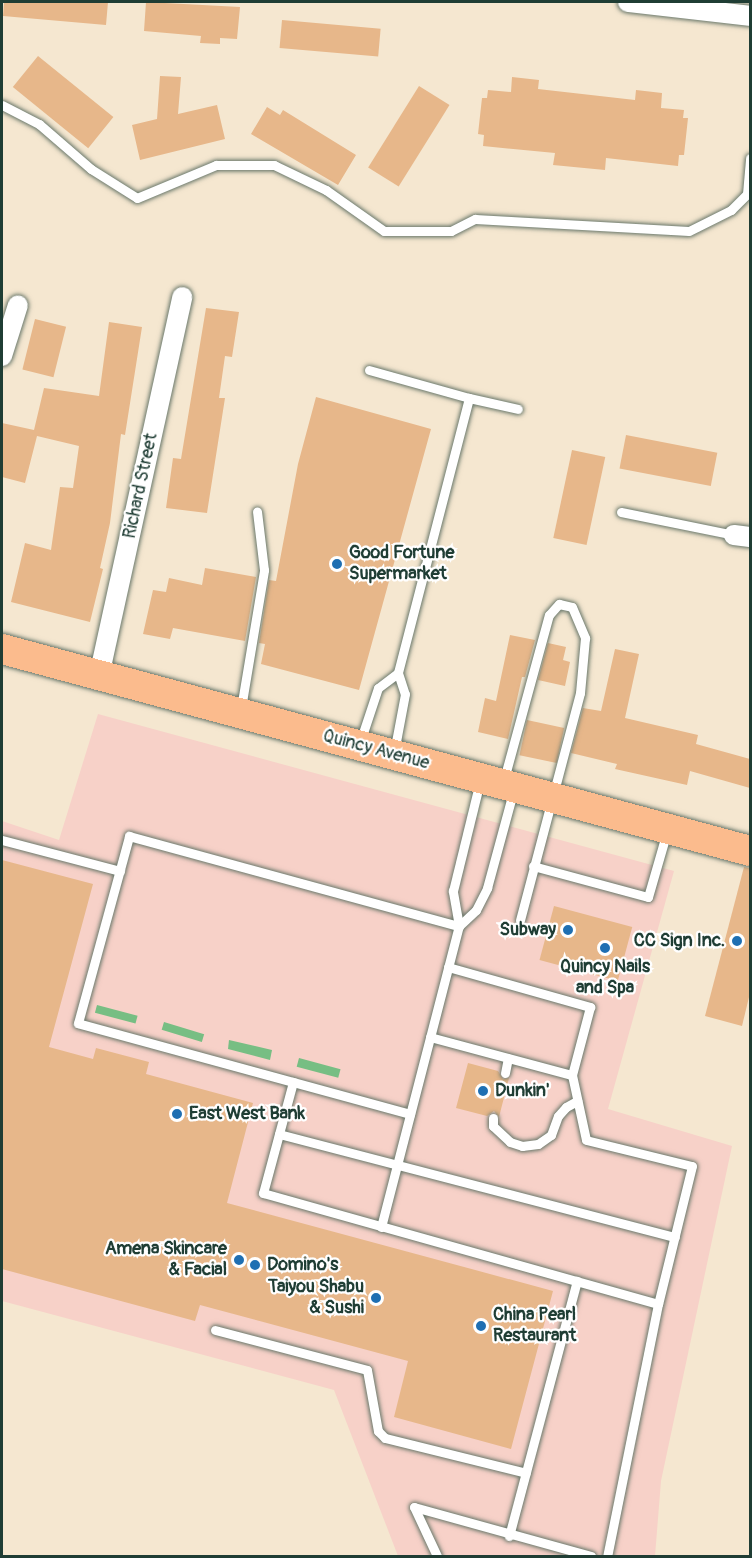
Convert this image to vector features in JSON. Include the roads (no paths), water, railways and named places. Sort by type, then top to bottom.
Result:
[{"type":"main road","name":"Quincy Avenue","points":[[2,649],[750,851]]},
{"type":"street","points":[[628,2],[750,16]]},
{"type":"street","name":"Richard Street","points":[[99,676],[182,297]]},
{"type":"street","points":[[2,356],[18,305]]},
{"type":"lane","points":[[2,105],[39,124],[91,169],[137,198],[216,165],[274,165],[326,190],[384,231],[451,231],[475,219],[689,231],[731,210],[747,194],[750,158]]},
{"type":"lane","points":[[369,370],[518,410]]},
{"type":"lane","points":[[393,755],[405,694],[398,673],[469,398]]},
{"type":"lane","points":[[240,714],[264,570],[257,511]]},
{"type":"lane","points":[[621,512],[742,536]]},
{"type":"lane","points":[[381,1227],[459,926],[453,891],[499,783],[549,615],[559,604],[572,607],[585,639],[580,693],[520,920]]},
{"type":"lane","points":[[359,745],[378,688],[398,673]]},
{"type":"lane","points":[[459,926],[476,910],[487,888],[499,783]]},
{"type":"lane","points":[[533,866],[648,897],[667,829]]},
{"type":"lane","points":[[410,1114],[78,1023],[129,836],[459,926]]},
{"type":"lane","points":[[2,840],[120,871]]},
{"type":"lane","points":[[448,967],[590,1007],[572,1075],[586,1140],[692,1166],[658,1304],[607,1557]]},
{"type":"lane","points":[[430,1037],[572,1075]]},
{"type":"lane","points":[[505,1073],[508,1058]]},
{"type":"lane","points":[[293,1082],[263,1193],[658,1304]]},
{"type":"lane","points":[[493,1118],[493,1126],[510,1142],[522,1146],[538,1144],[551,1135],[558,1116],[566,1107],[577,1101]]},
{"type":"lane","points":[[279,1134],[675,1237]]},
{"type":"lane","points":[[509,1536],[577,1281]]},
{"type":"lane","points":[[215,1330],[367,1370],[378,1431],[385,1438],[526,1473]]},
{"type":"lane","points":[[437,1557],[414,1507],[509,1536],[591,1557]]},
{"type":"place","name":"Good Fortune Supermarket","points":[[337,564]]},
{"type":"place","name":"Subway","points":[[568,930]]},
{"type":"place","name":"CC Sign Inc.","points":[[737,941]]},
{"type":"place","name":"Quincy Nails and Spa","points":[[605,948]]},
{"type":"place","name":"Dunkin'","points":[[483,1091]]},
{"type":"place","name":"East West Bank","points":[[177,1114]]},
{"type":"place","name":"Amena Skincare & Facial","points":[[239,1260]]},
{"type":"place","name":"Domino's","points":[[255,1265]]},
{"type":"place","name":"Taiyou Shabu & Sushi","points":[[376,1298]]},
{"type":"place","name":"China Pearl Restaurant","points":[[481,1326]]}]
